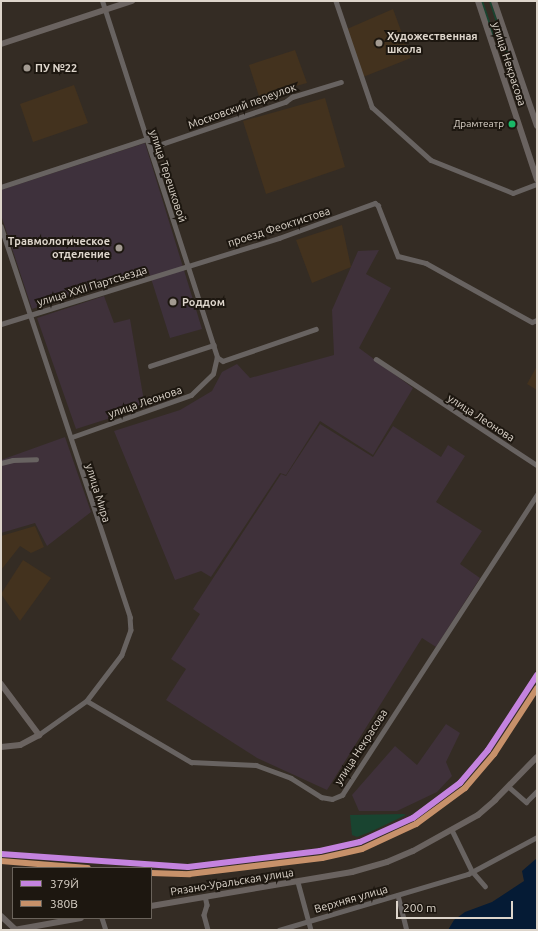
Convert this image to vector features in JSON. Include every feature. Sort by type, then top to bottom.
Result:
[{"type":"main road","points":[[1,44],[132,1]]},
{"type":"main road","name":"улица Некрасова","points":[[478,1],[537,179]]},
{"type":"main road","name":"улица Некрасова","points":[[494,1],[537,126]]},
{"type":"main road","points":[[1,684],[39,736],[20,745],[1,747]]},
{"type":"main road","name":"Рязано-Уральская улица","points":[[152,906],[298,882],[387,862],[452,830],[487,808],[537,757]]},
{"type":"main road","points":[[1,916],[15,930],[76,919]]},
{"type":"street","name":"улица Терешковой","points":[[102,1],[217,357]]},
{"type":"street","points":[[336,1],[372,107],[431,160],[513,193],[537,184]]},
{"type":"street","name":"Московский переулок","points":[[150,148],[285,102],[292,96],[340,82]]},
{"type":"street","points":[[1,187],[147,139]]},
{"type":"street","name":"проезд Феоктистова","points":[[188,265],[279,238],[375,203],[398,256],[426,263],[532,322],[537,320]]},
{"type":"street","name":"улица Мира","points":[[1,226],[29,315],[72,437],[130,617],[131,630],[122,655],[87,701],[39,736]]},
{"type":"street","name":"улица XXII Партсъезда","points":[[1,324],[188,265]]},
{"type":"street","points":[[217,357],[223,361],[316,329]]},
{"type":"street","points":[[150,366],[214,345]]},
{"type":"street","name":"улица Леонова","points":[[72,437],[192,395],[213,374],[217,357]]},
{"type":"street","name":"улица Леонова","points":[[376,359],[537,465]]},
{"type":"street","points":[[1,463],[13,460],[36,459]]},
{"type":"street","name":"улица Некрасова","points":[[87,701],[191,762],[256,765],[291,778],[320,797],[332,799],[342,795],[537,495]]},
{"type":"street","points":[[509,787],[526,802],[537,791]]},
{"type":"street","points":[[452,830],[472,871],[485,886]]},
{"type":"street","name":"Верхняя улица","points":[[279,930],[398,895],[472,871],[537,837]]},
{"type":"street","points":[[298,882],[311,930]]},
{"type":"street","points":[[398,895],[407,930]]},
{"type":"street","points":[[205,896],[207,905],[204,915],[208,930]]},
{"type":"street","points":[[102,919],[106,930]]},
{"type":"shaded area","name":"Художественная школа","points":[[393,9],[411,58],[363,77],[347,29]]},
{"type":"shaded area","points":[[295,50],[307,83],[259,96],[249,65]]},
{"type":"shaded area","points":[[74,85],[88,123],[33,142],[20,104]]},
{"type":"shaded area","points":[[325,98],[345,167],[266,194],[243,121]]},
{"type":"shaded area","points":[[145,143],[202,329],[170,338],[148,269],[32,309],[1,215],[1,190]]},
{"type":"shaded area","points":[[342,225],[351,267],[312,283],[296,240]]},
{"type":"shaded area","points":[[379,250],[366,274],[391,288],[359,348],[413,388],[373,455],[320,421],[286,475],[280,473],[211,577],[201,571],[175,580],[114,431],[180,410],[212,391],[222,372],[237,364],[250,378],[334,355],[332,310],[358,251]]},
{"type":"shaded area","points":[[104,296],[114,323],[130,319],[145,407],[76,429],[37,318]]},
{"type":"shaded area","points":[[537,366],[537,390],[527,384]]},
{"type":"shaded area","points":[[320,424],[373,457],[393,426],[441,457],[448,445],[465,456],[436,502],[482,531],[460,564],[480,578],[436,647],[422,638],[327,790],[257,758],[166,700],[186,669],[171,659],[200,614],[193,609],[281,474],[286,476]]},
{"type":"shaded area","points":[[65,437],[91,512],[47,546],[35,523],[1,533],[1,460]]},
{"type":"shaded area","points":[[35,526],[44,547],[31,553],[20,546],[1,570],[1,536]]},
{"type":"shaded area","points":[[23,560],[51,578],[20,621],[1,594]]},
{"type":"shaded area","points":[[446,724],[460,733],[446,762],[452,776],[437,792],[397,811],[359,811],[352,795],[395,746],[417,765]]},
{"type":"green space","points":[[480,1],[483,1],[495,37],[492,37]]},
{"type":"green space","points":[[489,1],[491,1],[523,98],[521,99]]},
{"type":"green space","points":[[350,815],[406,815],[370,832],[357,837],[352,835]]},
{"type":"water","points":[[537,858],[537,930],[448,930],[454,920],[465,912],[492,902],[524,881],[522,871]]},
{"type":"transit line","name":"379Й","points":[[1,854],[188,867],[320,851],[360,842],[413,818],[460,783],[488,750],[537,675]]},
{"type":"transit line","name":"380В","points":[[152,873],[189,874],[322,858],[362,849],[416,824],[465,788],[494,754],[537,688]]},
{"type":"transit line","name":"380В","points":[[1,861],[76,867]]},
{"type":"place","name":"Художественная школа","points":[[379,43]]},
{"type":"place","name":"ПУ №22","points":[[27,68]]},
{"type":"place","name":"Драмтеатр","points":[[512,124]]},
{"type":"place","name":"Травмологическое отделение","points":[[119,248]]},
{"type":"place","name":"Роддом","points":[[173,302]]}]
